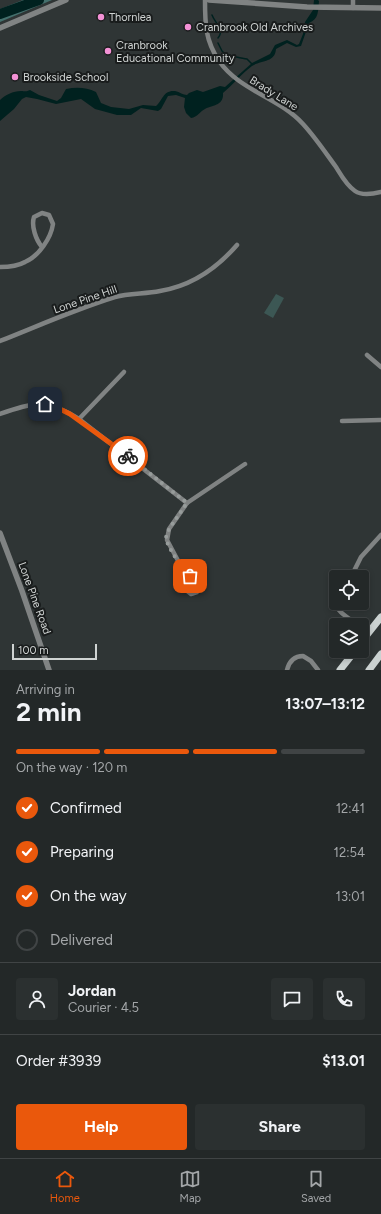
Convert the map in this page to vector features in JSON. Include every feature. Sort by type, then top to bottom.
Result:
[{"type":"main road","points":[[369,633],[381,617]]},
{"type":"main road","points":[[369,670],[381,654]]},
{"type":"main road","points":[[340,670],[349,658]]},
{"type":"street","points":[[0,28],[66,0]]},
{"type":"street","name":"Brady Lane","points":[[205,0],[205,27],[211,47],[225,70],[238,81],[277,103],[297,118],[313,136],[346,182],[355,191],[363,194],[381,192]]},
{"type":"street","points":[[209,0],[307,8],[381,8]]},
{"type":"street","points":[[353,0],[353,8]]},
{"type":"street","points":[[0,267],[25,262],[35,255],[42,247],[49,236],[53,224],[50,217],[44,214],[36,215],[33,222],[38,242],[42,247]]},
{"type":"street","name":"Lone Pine Hill","points":[[0,340],[115,297],[160,291],[178,286],[209,271],[237,244]]},
{"type":"street","points":[[367,355],[381,368]]},
{"type":"street","points":[[79,419],[124,372]]},
{"type":"street","points":[[0,414],[24,406],[45,404],[62,410],[79,419],[187,503]]},
{"type":"street","points":[[342,421],[381,420]]},
{"type":"street","points":[[184,572],[196,578],[200,582],[200,588],[197,592],[191,594],[186,590],[184,572],[168,545],[166,537],[169,529],[187,503],[245,464]]},
{"type":"street","name":"Lone Pine Road","points":[[0,533],[49,670]]},
{"type":"street","points":[[355,570],[361,558],[381,535]]},
{"type":"street","points":[[339,610],[349,618]]},
{"type":"street","points":[[287,670],[292,660],[303,656],[312,660],[318,670]]},
{"type":"green space","points":[[276,294],[284,298],[273,318],[264,313]]},
{"type":"shaded area","points":[[23,0],[52,0],[0,22],[0,9]]},
{"type":"shaded area","points":[[314,0],[319,1],[317,14],[315,19],[309,23],[301,46],[296,47],[287,43],[276,49],[273,57],[252,66],[244,72],[223,93],[220,103],[205,109],[197,116],[191,118],[186,113],[184,107],[185,98],[176,95],[168,96],[161,109],[158,111],[141,108],[131,115],[117,115],[95,109],[81,99],[56,104],[26,97],[22,99],[14,109],[0,121],[0,100],[4,96],[18,91],[30,90],[39,95],[57,101],[61,98],[66,89],[85,88],[96,92],[101,103],[111,107],[129,109],[143,105],[156,106],[168,92],[171,91],[187,95],[197,90],[203,92],[220,86],[225,87],[252,63],[270,54],[275,45],[287,40],[297,45],[299,44],[303,34],[305,22],[313,10]]},
{"type":"waterway","points":[[0,14],[39,0]]},
{"type":"waterway","points":[[212,15],[220,29],[220,35],[218,38]]},
{"type":"waterway","points":[[218,43],[226,55],[247,59],[252,64]]},
{"type":"way so far","points":[[128,456],[187,503],[169,529],[166,540],[184,572],[190,576]]},
{"type":"place","name":"Thornlea","points":[[101,17]]},
{"type":"place","name":"Cranbrook Old Archives","points":[[188,27]]},
{"type":"place","name":"Cranbrook Educational Community","points":[[108,51]]},
{"type":"place","name":"Brookside School","points":[[15,77]]},
{"type":"route","points":[[45,404],[54,406],[79,419],[128,456]]}]
